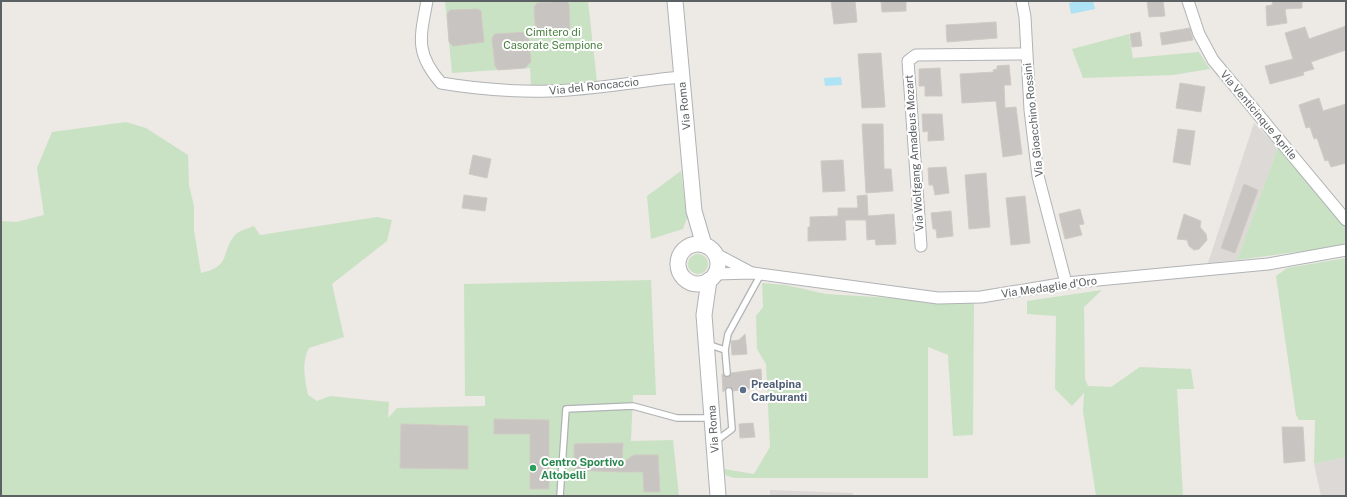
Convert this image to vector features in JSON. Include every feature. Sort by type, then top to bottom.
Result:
[{"type":"street","name":"Via del Roncaccio","points":[[427,1],[422,26],[421,52],[430,71],[441,84],[496,91],[506,90],[538,92],[584,89],[681,76]]},
{"type":"street","name":"Via Roma","points":[[675,1],[694,210],[704,245]]},
{"type":"street","name":"Via Gioacchino Rossini","points":[[1022,1],[1025,17],[1030,110],[1038,176],[1066,283]]},
{"type":"street","name":"Via Venticinque Aprile","points":[[1188,1],[1199,34],[1213,60],[1346,220]]},
{"type":"street","name":"Via Wolfgang Amadeus Mozart","points":[[921,246],[908,61],[916,55],[1026,54]]},
{"type":"street","name":"Via Roma","points":[[694,210],[686,248],[681,254],[679,267],[697,298],[704,315],[718,496]]},
{"type":"street","points":[[686,248],[697,244],[704,245],[711,248],[716,254]]},
{"type":"street","name":"Via Medaglie d'Oro","points":[[712,277],[757,274],[938,298],[981,297],[1066,283],[1268,264],[1346,250]]},
{"type":"street","name":"Via Roma","points":[[704,315],[712,277],[718,260],[716,254]]},
{"type":"street","name":"Via Medaglie d'Oro","points":[[716,254],[757,274]]},
{"type":"street","points":[[685,278],[697,284],[712,277]]},
{"type":"lane","points":[[727,373],[725,350],[728,334],[757,274]]},
{"type":"lane","points":[[707,344],[725,350]]},
{"type":"lane","points":[[714,443],[732,429],[729,391]]},
{"type":"lane","points":[[560,496],[566,409],[633,406],[677,418],[712,418]]},
{"type":"shaded area","points":[[1254,123],[1278,147],[1237,260],[1208,263]]},
{"type":"shaded area","points":[[1346,457],[1346,496],[1321,496],[1314,464]]},
{"type":"shaded area","points":[[770,490],[853,493],[853,496],[770,496]]},
{"type":"green space","name":"Cimitero di Casorate Sempione","points":[[445,1],[588,1],[597,82],[531,89],[530,68],[452,73]]},
{"type":"green space","points":[[1129,34],[1133,58],[1199,52],[1210,69],[1173,75],[1083,78],[1072,49]]},
{"type":"green space","points":[[126,122],[146,128],[188,155],[189,185],[194,206],[194,230],[201,273],[217,267],[224,258],[235,235],[254,226],[260,235],[377,217],[392,220],[387,241],[332,284],[344,337],[309,348],[305,359],[304,371],[308,395],[317,401],[330,396],[389,402],[388,418],[397,408],[485,406],[485,396],[465,396],[464,284],[651,280],[656,395],[633,395],[631,441],[673,440],[679,496],[1,496],[1,221],[16,222],[44,215],[37,168],[52,132]]},
{"type":"green space","points":[[1278,147],[1346,225],[1346,240],[1342,246],[1237,260]]},
{"type":"green space","points":[[681,171],[687,218],[683,229],[651,239],[647,196]]},
{"type":"green space","points":[[694,254],[702,254],[708,260],[708,268],[702,274],[694,274],[688,268],[688,260]]},
{"type":"green space","points":[[1346,258],[1346,457],[1314,464],[1315,420],[1299,420],[1296,415],[1276,276],[1287,268]]},
{"type":"green space","points":[[762,283],[786,285],[826,294],[974,303],[973,435],[953,436],[948,355],[928,347],[928,478],[734,478],[725,475],[724,469],[754,474],[770,447],[766,364],[757,349],[756,316],[763,307]]},
{"type":"green space","points":[[1102,290],[1084,307],[1085,379],[1088,386],[1111,387],[1140,367],[1191,369],[1194,389],[1177,389],[1183,496],[1096,496],[1083,411],[1084,393],[1072,406],[1055,389],[1056,316],[1027,314],[1027,301]]},
{"type":"water","points":[[1077,1],[1093,1],[1095,9],[1071,14],[1069,3]]},
{"type":"water","points":[[841,77],[842,85],[825,86],[824,78]]},
{"type":"building","points":[[566,1],[569,4],[570,32],[566,36],[536,38],[534,7],[537,3]]},
{"type":"building","points":[[831,1],[855,1],[857,22],[834,24]]},
{"type":"building","points":[[881,1],[906,1],[906,11],[882,12]]},
{"type":"building","points":[[1147,1],[1163,1],[1165,16],[1149,17]]},
{"type":"building","points":[[1273,1],[1302,1],[1302,8],[1285,9],[1287,23],[1267,26],[1266,6],[1272,5]]},
{"type":"building","points":[[478,9],[481,11],[484,42],[453,46],[449,42],[447,14],[450,10]]},
{"type":"building","points":[[996,22],[997,38],[947,42],[946,25]]},
{"type":"building","points":[[1346,26],[1346,50],[1311,62],[1314,69],[1303,72],[1304,75],[1270,84],[1265,66],[1293,59],[1285,33],[1305,27],[1309,39]]},
{"type":"building","points":[[1190,28],[1193,40],[1162,45],[1160,33]]},
{"type":"building","points":[[528,32],[531,62],[525,68],[498,70],[495,66],[492,38],[495,34]]},
{"type":"building","points":[[1140,32],[1142,46],[1132,47],[1130,34]]},
{"type":"building","points":[[881,53],[885,107],[862,108],[858,54]]},
{"type":"building","points":[[1009,65],[1011,85],[1004,85],[1005,108],[1016,107],[1022,154],[1003,157],[996,101],[962,103],[960,74],[994,72],[993,70],[997,69],[997,66]]},
{"type":"building","points":[[940,68],[942,96],[925,96],[925,86],[919,86],[919,69]]},
{"type":"building","points":[[1180,83],[1205,87],[1201,112],[1176,108]]},
{"type":"building","points":[[1319,98],[1323,111],[1346,104],[1346,163],[1331,167],[1328,160],[1325,161],[1317,138],[1314,139],[1310,127],[1306,128],[1299,105]]},
{"type":"building","points":[[922,114],[942,114],[944,140],[928,141],[928,131],[923,132]]},
{"type":"building","points":[[862,124],[883,124],[884,169],[891,169],[893,191],[866,193]]},
{"type":"building","points":[[1178,129],[1195,131],[1190,165],[1173,162]]},
{"type":"building","points":[[473,155],[491,159],[487,178],[469,174]]},
{"type":"building","points":[[843,160],[845,191],[823,192],[821,161]]},
{"type":"building","points":[[946,167],[949,193],[935,195],[933,185],[929,185],[928,168]]},
{"type":"building","points":[[986,173],[990,227],[969,229],[965,175]]},
{"type":"building","points":[[1244,184],[1258,190],[1235,253],[1221,248]]},
{"type":"building","points":[[464,195],[487,198],[485,211],[462,208]]},
{"type":"building","points":[[867,195],[868,216],[894,214],[896,244],[876,245],[875,239],[867,240],[866,220],[845,220],[846,240],[808,241],[810,217],[838,216],[838,208],[858,208],[857,196]]},
{"type":"building","points":[[1025,196],[1030,243],[1011,245],[1006,198]]},
{"type":"building","points":[[1080,209],[1084,224],[1079,225],[1082,235],[1065,239],[1059,214]]},
{"type":"building","points":[[951,211],[953,236],[937,238],[936,229],[933,229],[931,213]]},
{"type":"building","points":[[1184,214],[1201,221],[1200,227],[1206,234],[1207,240],[1199,249],[1194,250],[1189,246],[1187,240],[1177,239]]},
{"type":"building","points":[[745,334],[747,354],[732,355],[731,341],[739,340]]},
{"type":"building","points":[[761,369],[762,387],[733,391],[728,387],[723,392],[722,374],[728,377],[731,373]]},
{"type":"building","points":[[494,419],[549,420],[549,468],[545,468],[549,469],[549,489],[530,489],[530,434],[494,434]]},
{"type":"building","points":[[753,423],[755,437],[740,438],[739,424]]},
{"type":"building","points":[[401,424],[468,426],[468,469],[400,468]]},
{"type":"building","points":[[1282,427],[1303,427],[1305,461],[1284,463]]},
{"type":"building","points":[[623,443],[622,463],[634,455],[658,455],[660,492],[644,492],[643,472],[574,470],[574,444]]},
{"type":"place","name":"Prealpina Carburanti","points":[[743,390]]},
{"type":"place","name":"Centro Sportivo Altobelli","points":[[533,468]]}]
